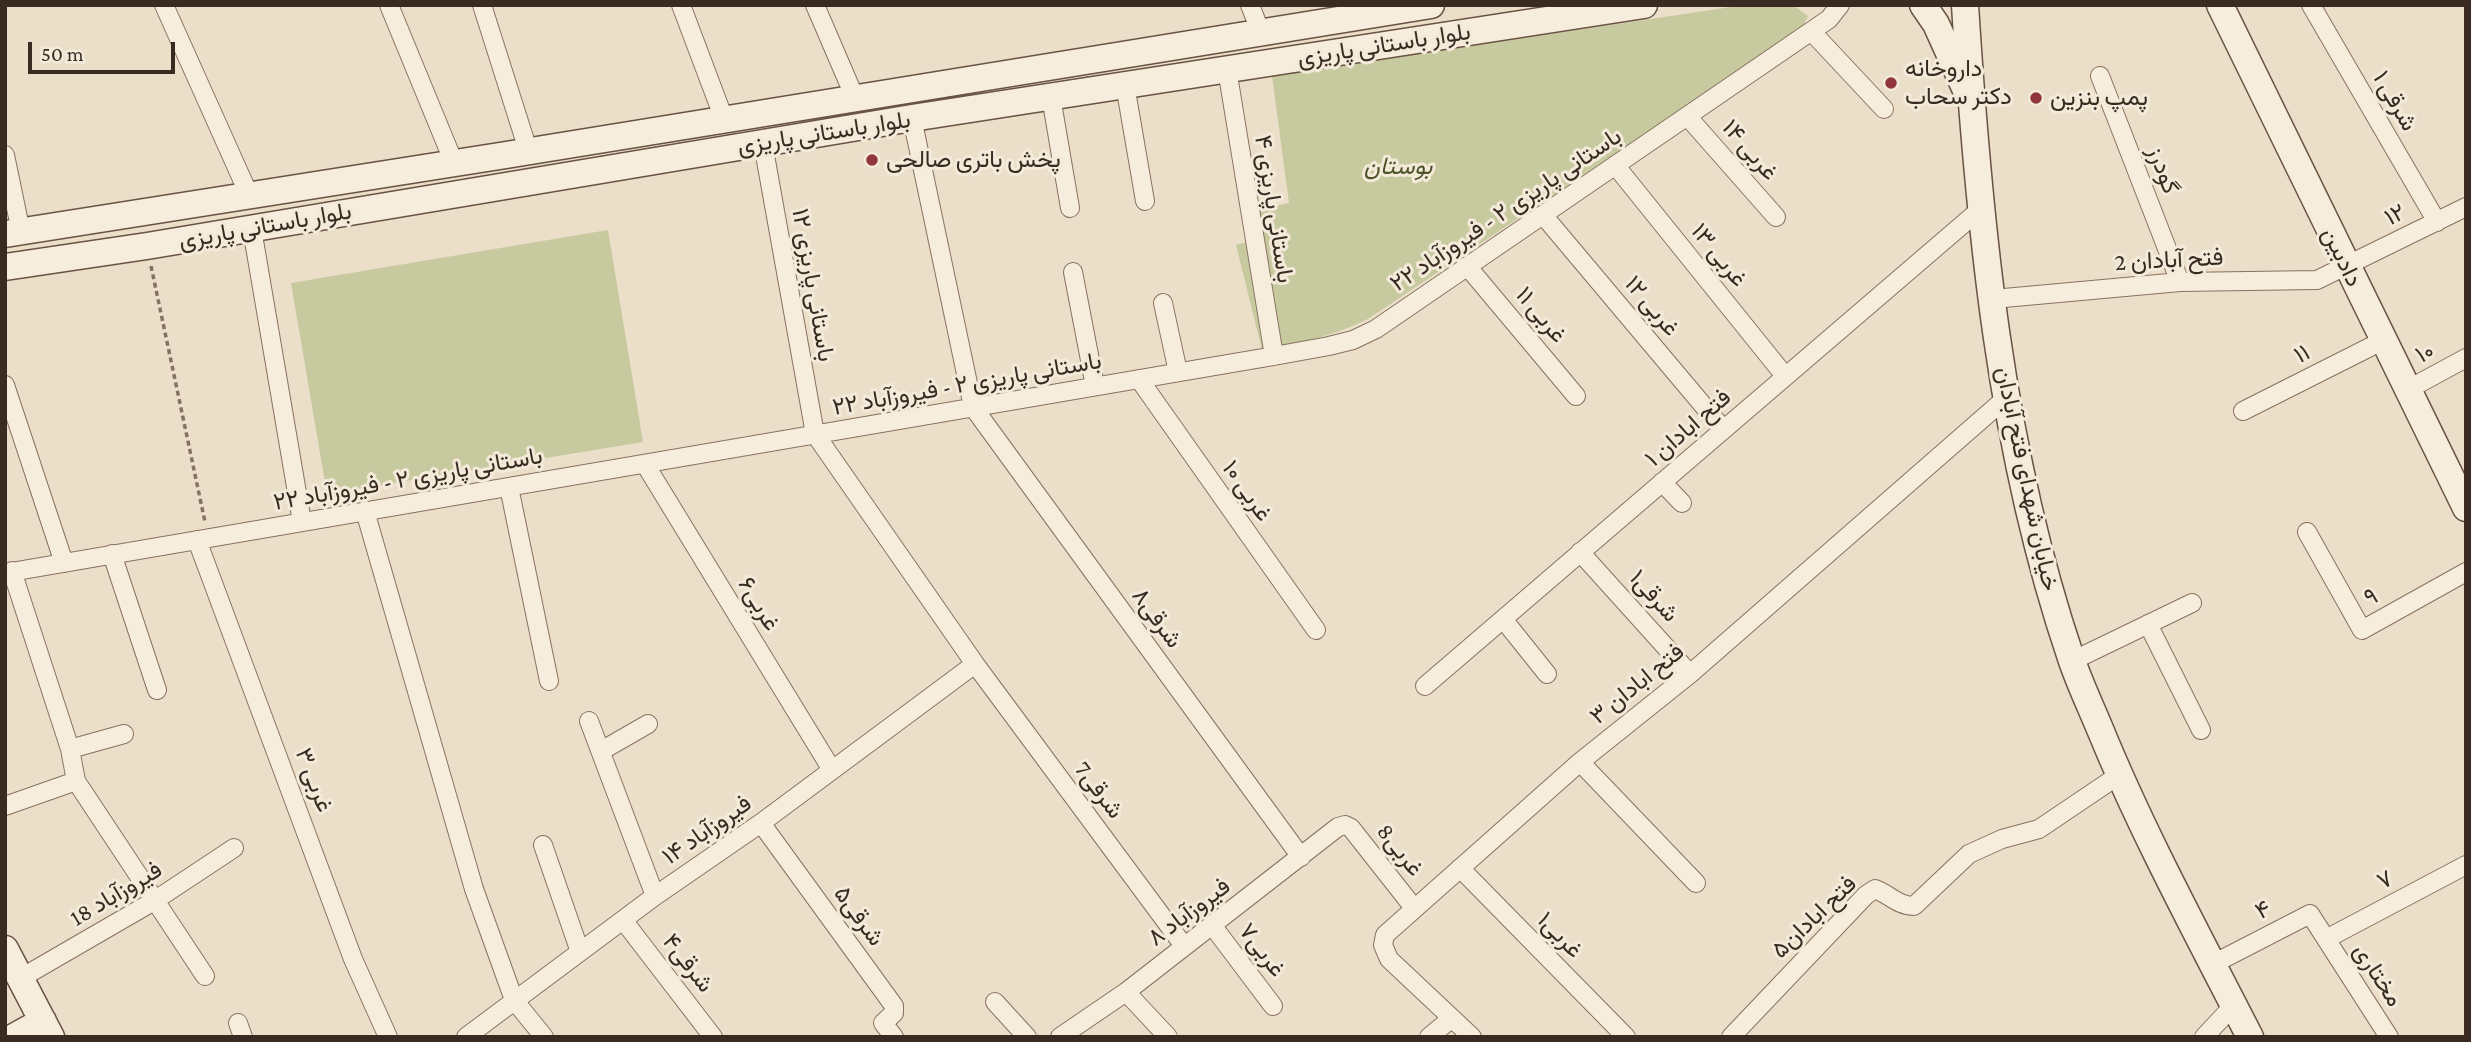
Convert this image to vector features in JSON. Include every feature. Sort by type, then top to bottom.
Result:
[{"type":"main road","name":"بلوار باستانی پاریزی","points":[[13,233],[250,198],[527,150],[1432,5]]},
{"type":"main road","name":"بلوار باستانی پاریزی","points":[[5,267],[252,229],[912,118],[1644,5]]},
{"type":"main road","points":[[1923,5],[1936,24],[1974,106]]},
{"type":"main road","name":"خیابان شهدای فتح آبادان","points":[[1965,5],[1983,207],[2006,398],[2039,557],[2072,661],[2119,775],[2250,1037]]},
{"type":"main road","name":"دادبین","points":[[2220,5],[2466,508]]},
{"type":"main road","points":[[5,949],[47,1029],[14,1037]]},
{"type":"street","points":[[164,5],[250,198]]},
{"type":"street","points":[[389,5],[454,163]]},
{"type":"street","points":[[482,5],[527,150]]},
{"type":"street","points":[[681,5],[724,119]]},
{"type":"street","points":[[815,5],[855,98]]},
{"type":"street","points":[[1250,5],[1261,33]]},
{"type":"street","name":"باستانی پاریزی ۲ - فیروزآباد ۲۲","points":[[8,572],[1329,346],[1376,329],[1829,19],[1840,5]]},
{"type":"street","name":"۱ شرقی","points":[[2311,5],[2437,222]]},
{"type":"street","points":[[1811,31],[1884,109]]},
{"type":"street","name":"باستانی پاریزی ۴","points":[[1227,69],[1273,356]]},
{"type":"street","name":"گودرز","points":[[2100,76],[2180,282]]},
{"type":"street","points":[[1125,85],[1145,201]]},
{"type":"street","points":[[1051,97],[1070,208]]},
{"type":"street","name":"غربی ۱۴","points":[[1687,116],[1776,217]]},
{"type":"street","points":[[912,118],[973,407]]},
{"type":"street","name":"باستانی پاریزی ۱۲","points":[[763,144],[815,434]]},
{"type":"street","points":[[5,155],[13,233]]},
{"type":"street","name":"غربی ۱۳","points":[[1615,165],[1786,376]]},
{"type":"street","name":"فتح ابادان ۱","points":[[1425,686],[1983,207]]},
{"type":"street","name":"۱۲","points":[[2347,267],[2466,207]]},
{"type":"street","name":"غربی ۱۲","points":[[1543,215],[1723,429]]},
{"type":"street","points":[[252,229],[302,522]]},
{"type":"street","name":"غربی ۱۱","points":[[1467,266],[1576,396]]},
{"type":"street","name":"فتح آبادان 2","points":[[1993,299],[2180,282],[2317,280],[2347,267]]},
{"type":"street","points":[[1073,272],[1096,386]]},
{"type":"street","points":[[1163,303],[1178,372]]},
{"type":"street","name":"۱۱","points":[[2243,411],[2382,341]]},
{"type":"street","name":"۱۰","points":[[2407,390],[2466,358]]},
{"type":"street","name":"غربی ۱۰","points":[[1139,379],[1316,630]]},
{"type":"street","points":[[5,385],[64,562]]},
{"type":"street","name":"فتح ابادان ۳","points":[[1452,1018],[1389,959],[1383,945],[1385,935],[1580,762],[1690,674],[2006,398]]},
{"type":"street","name":"شرقی۸","points":[[973,407],[1301,857]]},
{"type":"street","name":"شرقی7","points":[[815,434],[975,664],[1184,946]]},
{"type":"street","name":"غربی۶","points":[[645,464],[832,770]]},
{"type":"street","points":[[1662,482],[1682,503]]},
{"type":"street","points":[[509,487],[549,681]]},
{"type":"street","points":[[365,511],[474,890],[514,1000],[544,1037]]},
{"type":"street","name":"۹","points":[[2307,532],[2362,630],[2466,572]]},
{"type":"street","name":"غربی ۳","points":[[202,539],[353,959],[388,1037]]},
{"type":"street","name":"شرقی۱","points":[[1580,552],[1690,674]]},
{"type":"street","points":[[112,554],[156,690]]},
{"type":"street","points":[[8,572],[70,749],[76,781],[205,976]]},
{"type":"street","points":[[2072,661],[2192,603]]},
{"type":"street","points":[[1503,618],[1547,674]]},
{"type":"street","points":[[2148,624],[2200,730]]},
{"type":"street","name":"فیروزآباد ۱۴","points":[[466,1037],[975,664]]},
{"type":"street","points":[[589,721],[655,896]]},
{"type":"street","points":[[601,751],[648,724]]},
{"type":"street","points":[[70,749],[124,734]]},
{"type":"street","points":[[1580,762],[1696,883]]},
{"type":"street","name":"فتح ابادان۵","points":[[1731,1037],[1866,895],[1875,889],[1904,906],[1914,906],[1969,855],[2003,839],[2039,829],[2119,775]]},
{"type":"street","points":[[5,806],[76,781]]},
{"type":"street","name":"شرقی۵","points":[[761,823],[894,1006],[894,1013],[883,1023],[894,1037]]},
{"type":"street","name":"فیروزآباد ۸","points":[[1060,1037],[1126,992],[1338,827],[1345,825]]},
{"type":"street","name":"غربی8","points":[[1345,825],[1351,828],[1414,908]]},
{"type":"street","points":[[543,845],[580,951]]},
{"type":"street","name":"فیروزآباد 18","points":[[21,978],[154,901],[234,848]]},
{"type":"street","name":"۷","points":[[2326,939],[2466,865]]},
{"type":"street","name":"غربی۱","points":[[1460,868],[1626,1037]]},
{"type":"street","name":"۴","points":[[2213,964],[2310,914],[2326,939]]},
{"type":"street","name":"شرقی۴","points":[[623,920],[713,1037]]},
{"type":"street","name":"غربی۷","points":[[1212,925],[1273,1006]]},
{"type":"street","name":"مختاری","points":[[2326,939],[2389,1037]]},
{"type":"street","points":[[1126,992],[1168,1037]]},
{"type":"street","points":[[995,1002],[1027,1037]]},
{"type":"street","points":[[2204,1037],[2234,1005]]},
{"type":"street","points":[[1429,1037],[1452,1018],[1472,1037]]},
{"type":"path","points":[[147,246],[202,539]]},
{"type":"green space","name":"بوستان","points":[[1744,5],[1793,5],[1808,16],[1802,28],[1368,319],[1303,342],[1262,350],[1236,245],[1258,239],[1253,211],[1289,203],[1272,76]]},
{"type":"green space","points":[[608,230],[643,442],[327,494],[291,283]]},
{"type":"place","name":"داروخانه دکتر سحاب","points":[[1891,83]]},
{"type":"place","name":"پمپ بنزین","points":[[2036,98]]},
{"type":"place","name":"پخش باتری صالحی","points":[[872,160]]}]
